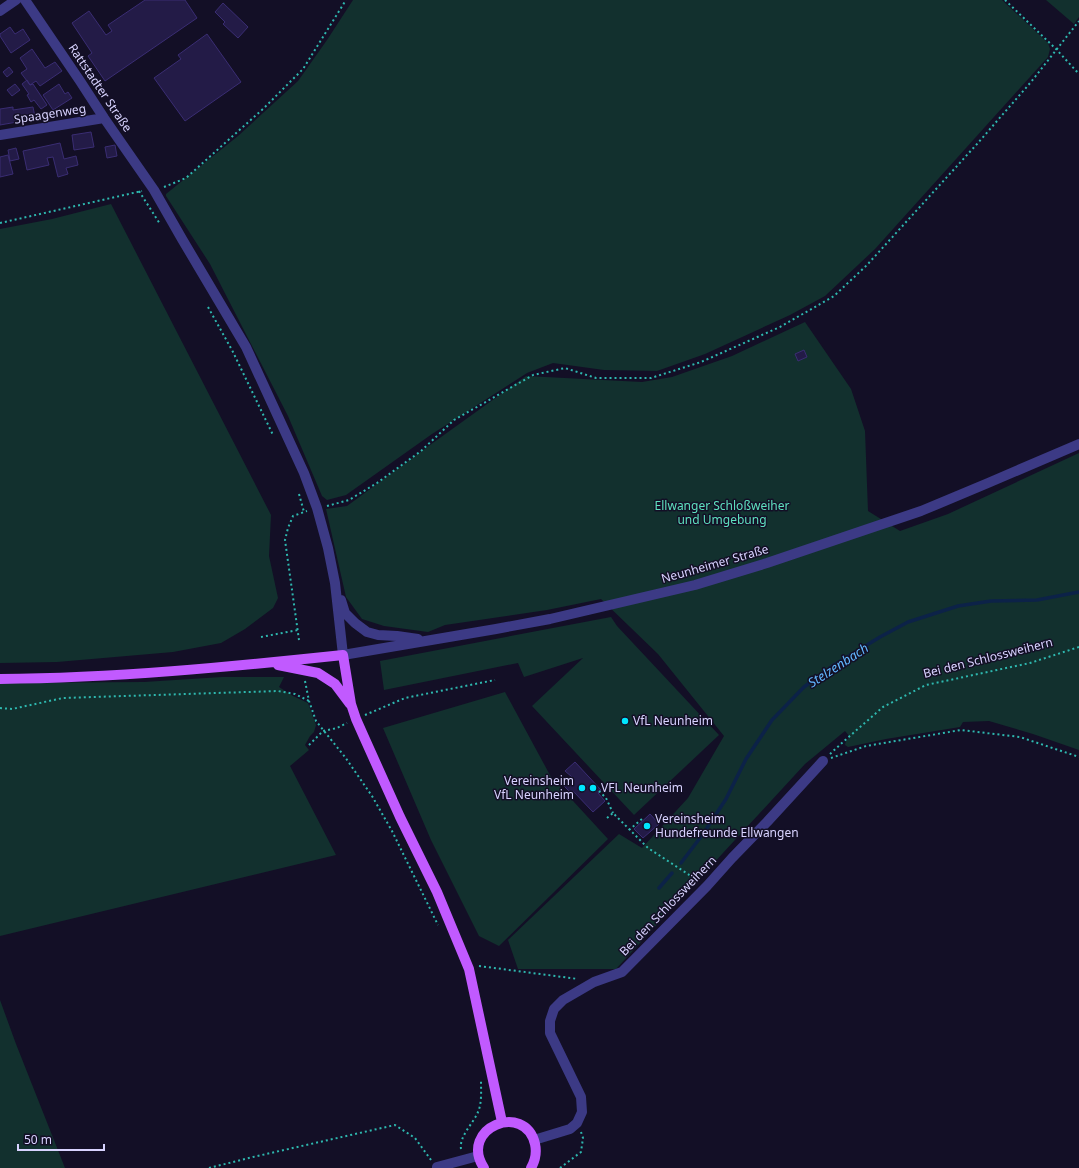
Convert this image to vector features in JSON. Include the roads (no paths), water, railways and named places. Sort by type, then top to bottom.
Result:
[{"type":"main road","points":[[0,679],[104,676],[201,670],[343,655],[351,704],[356,719],[400,818],[437,892],[469,969],[502,1122]]},
{"type":"main road","points":[[270,663],[318,673],[335,684],[351,704]]},
{"type":"main road","points":[[484,1168],[480,1163],[478,1156],[478,1148],[483,1134],[494,1125],[502,1122],[508,1122],[521,1125],[527,1129],[534,1140],[536,1153],[535,1159],[530,1168]]},
{"type":"street","points":[[0,11],[16,0]]},
{"type":"street","name":"Rattstadter Straße","points":[[25,0],[154,190],[246,346],[304,473],[317,508],[328,548],[335,583]]},
{"type":"street","name":"Spaagenweg","points":[[0,136],[104,118]]},
{"type":"street","name":"Neunheimer Straße","points":[[343,655],[558,617],[695,585],[767,563],[921,510],[1079,444]]},
{"type":"street","points":[[335,583],[345,613],[367,632],[378,635],[397,636],[428,641]]},
{"type":"street","points":[[335,583],[343,655]]},
{"type":"street","name":"Bei den Schlossweihern","points":[[534,1140],[570,1129],[577,1123],[582,1112],[580,1097],[550,1033],[550,1021],[554,1010],[563,1000],[594,982],[622,972],[707,886],[823,761]]},
{"type":"street","points":[[437,1167],[478,1156]]},
{"type":"waterway","name":"Stelzenbach","points":[[681,863],[703,834],[726,799],[746,759],[772,720],[804,687],[834,665],[908,622],[958,606],[991,601],[1037,600],[1079,592]]},
{"type":"waterway","name":"Stelzenbach","points":[[659,888],[672,873]]},
{"type":"place","name":"VfL Neunheim","points":[[625,721]]},
{"type":"place","name":"Vereinsheim VfL Neunheim","points":[[582,788]]},
{"type":"place","name":"VFL Neunheim","points":[[593,788]]},
{"type":"place","name":"Vereinsheim Hundefreunde Ellwangen","points":[[647,826]]},
{"type":"park label","name":"Ellwanger Schloßweiher und Umgebung","points":[[722,513]]}]
